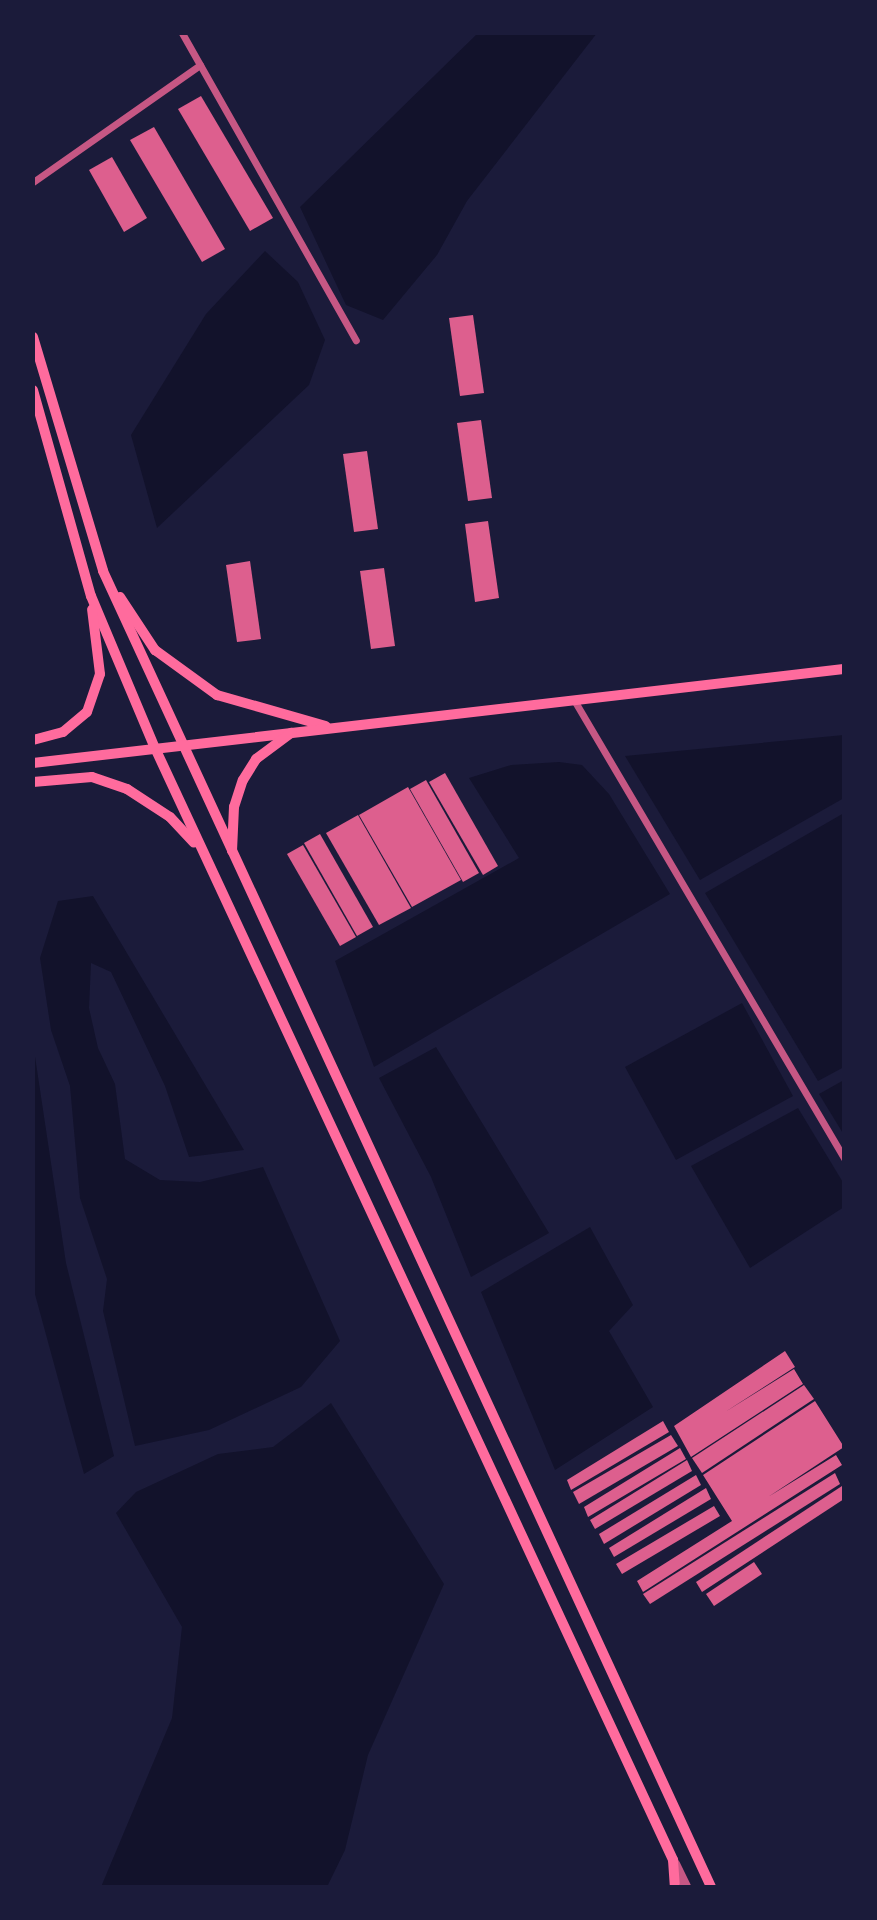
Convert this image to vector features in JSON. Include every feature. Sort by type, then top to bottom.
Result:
[{"type":"main road","points":[[33,337],[103,571],[181,745],[712,1887]]},
{"type":"main road","points":[[33,390],[91,596],[155,748],[673,1860],[675,1887]]},
{"type":"main road","points":[[103,571],[155,650],[176,668],[217,695],[332,728]]},
{"type":"main road","points":[[33,740],[63,732],[87,712],[100,674],[91,596]]},
{"type":"main road","points":[[33,763],[844,669]]},
{"type":"main road","points":[[232,854],[234,807],[243,780],[256,759],[293,732]]},
{"type":"main road","points":[[33,782],[92,777],[127,789],[170,817],[201,850]]},
{"type":"street","points":[[182,33],[356,340]]},
{"type":"street","points":[[33,182],[200,65]]},
{"type":"street","points":[[575,700],[844,1158]]},
{"type":"street","points":[[673,1860],[686,1887]]},
{"type":"shaded area","points":[[478,33],[597,33],[467,201],[437,255],[383,320],[346,305],[300,207]]},
{"type":"shaded area","points":[[265,251],[298,282],[325,340],[309,385],[157,528],[131,435],[206,314]]},
{"type":"shaded area","points":[[844,735],[844,798],[700,880],[625,756]]},
{"type":"shaded area","points":[[559,762],[582,765],[609,794],[670,894],[374,1067],[335,961],[519,858],[469,778],[511,765]]},
{"type":"shaded area","points":[[844,813],[844,1067],[818,1081],[705,893]]},
{"type":"shaded area","points":[[93,896],[244,1150],[189,1157],[165,1086],[111,972],[91,963],[89,1008],[98,1048],[115,1084],[125,1159],[160,1180],[200,1182],[263,1167],[340,1341],[301,1387],[209,1430],[135,1446],[103,1311],[107,1279],[80,1198],[70,1086],[51,1030],[40,958],[58,901]]},
{"type":"shaded area","points":[[742,1003],[793,1096],[676,1160],[625,1067]]},
{"type":"shaded area","points":[[33,1043],[66,1263],[114,1456],[84,1474],[33,1287]]},
{"type":"shaded area","points":[[436,1047],[549,1233],[471,1277],[431,1177],[379,1078]]},
{"type":"shaded area","points":[[844,1080],[844,1135],[819,1094]]},
{"type":"shaded area","points":[[798,1108],[844,1184],[844,1207],[750,1268],[691,1166]]},
{"type":"shaded area","points":[[590,1227],[633,1305],[609,1331],[653,1407],[555,1470],[481,1292]]},
{"type":"shaded area","points":[[331,1403],[444,1584],[368,1755],[345,1850],[327,1887],[101,1887],[172,1718],[182,1627],[116,1513],[136,1492],[218,1454],[273,1447]]},
{"type":"building","points":[[201,96],[273,218],[250,231],[178,109]]},
{"type":"building","points":[[154,127],[225,249],[202,262],[130,140]]},
{"type":"building","points":[[112,157],[147,218],[124,232],[89,170]]},
{"type":"building","points":[[473,315],[484,393],[460,396],[449,318]]},
{"type":"building","points":[[481,420],[492,498],[468,501],[457,423]]},
{"type":"building","points":[[367,451],[378,529],[354,532],[343,454]]},
{"type":"building","points":[[488,521],[499,598],[475,602],[465,524]]},
{"type":"building","points":[[250,561],[261,639],[237,642],[226,565]]},
{"type":"building","points":[[384,568],[395,646],[371,649],[360,571]]},
{"type":"building","points":[[445,773],[498,866],[483,875],[429,782]]},
{"type":"building","points":[[426,780],[479,873],[463,882],[410,789]]},
{"type":"building","points":[[408,787],[461,880],[412,907],[359,815]]},
{"type":"building","points":[[358,815],[411,908],[379,925],[326,833]]},
{"type":"building","points":[[320,834],[373,927],[357,936],[304,843]]},
{"type":"building","points":[[303,845],[356,937],[340,946],[287,854]]},
{"type":"building","points":[[785,1351],[795,1367],[725,1412],[794,1369],[803,1384],[691,1457],[674,1426]]},
{"type":"building","points":[[804,1385],[814,1399],[702,1473],[692,1458]]},
{"type":"building","points":[[815,1401],[844,1447],[768,1497],[836,1455],[842,1465],[643,1592],[637,1581],[732,1521],[703,1475]]},
{"type":"building","points":[[663,1421],[669,1432],[571,1490],[567,1480]]},
{"type":"building","points":[[671,1435],[678,1446],[579,1504],[573,1492]]},
{"type":"building","points":[[680,1448],[686,1459],[588,1517],[584,1507]]},
{"type":"building","points":[[687,1460],[692,1471],[595,1529],[590,1520]]},
{"type":"building","points":[[835,1473],[840,1484],[650,1604],[643,1594]]},
{"type":"building","points":[[696,1475],[701,1485],[604,1544],[599,1534]]},
{"type":"building","points":[[842,1486],[844,1499],[702,1592],[696,1582]]},
{"type":"building","points":[[706,1488],[711,1499],[614,1557],[609,1548]]},
{"type":"building","points":[[714,1506],[720,1516],[622,1574],[616,1564]]},
{"type":"building","points":[[754,1562],[762,1574],[714,1606],[706,1594]]}]
